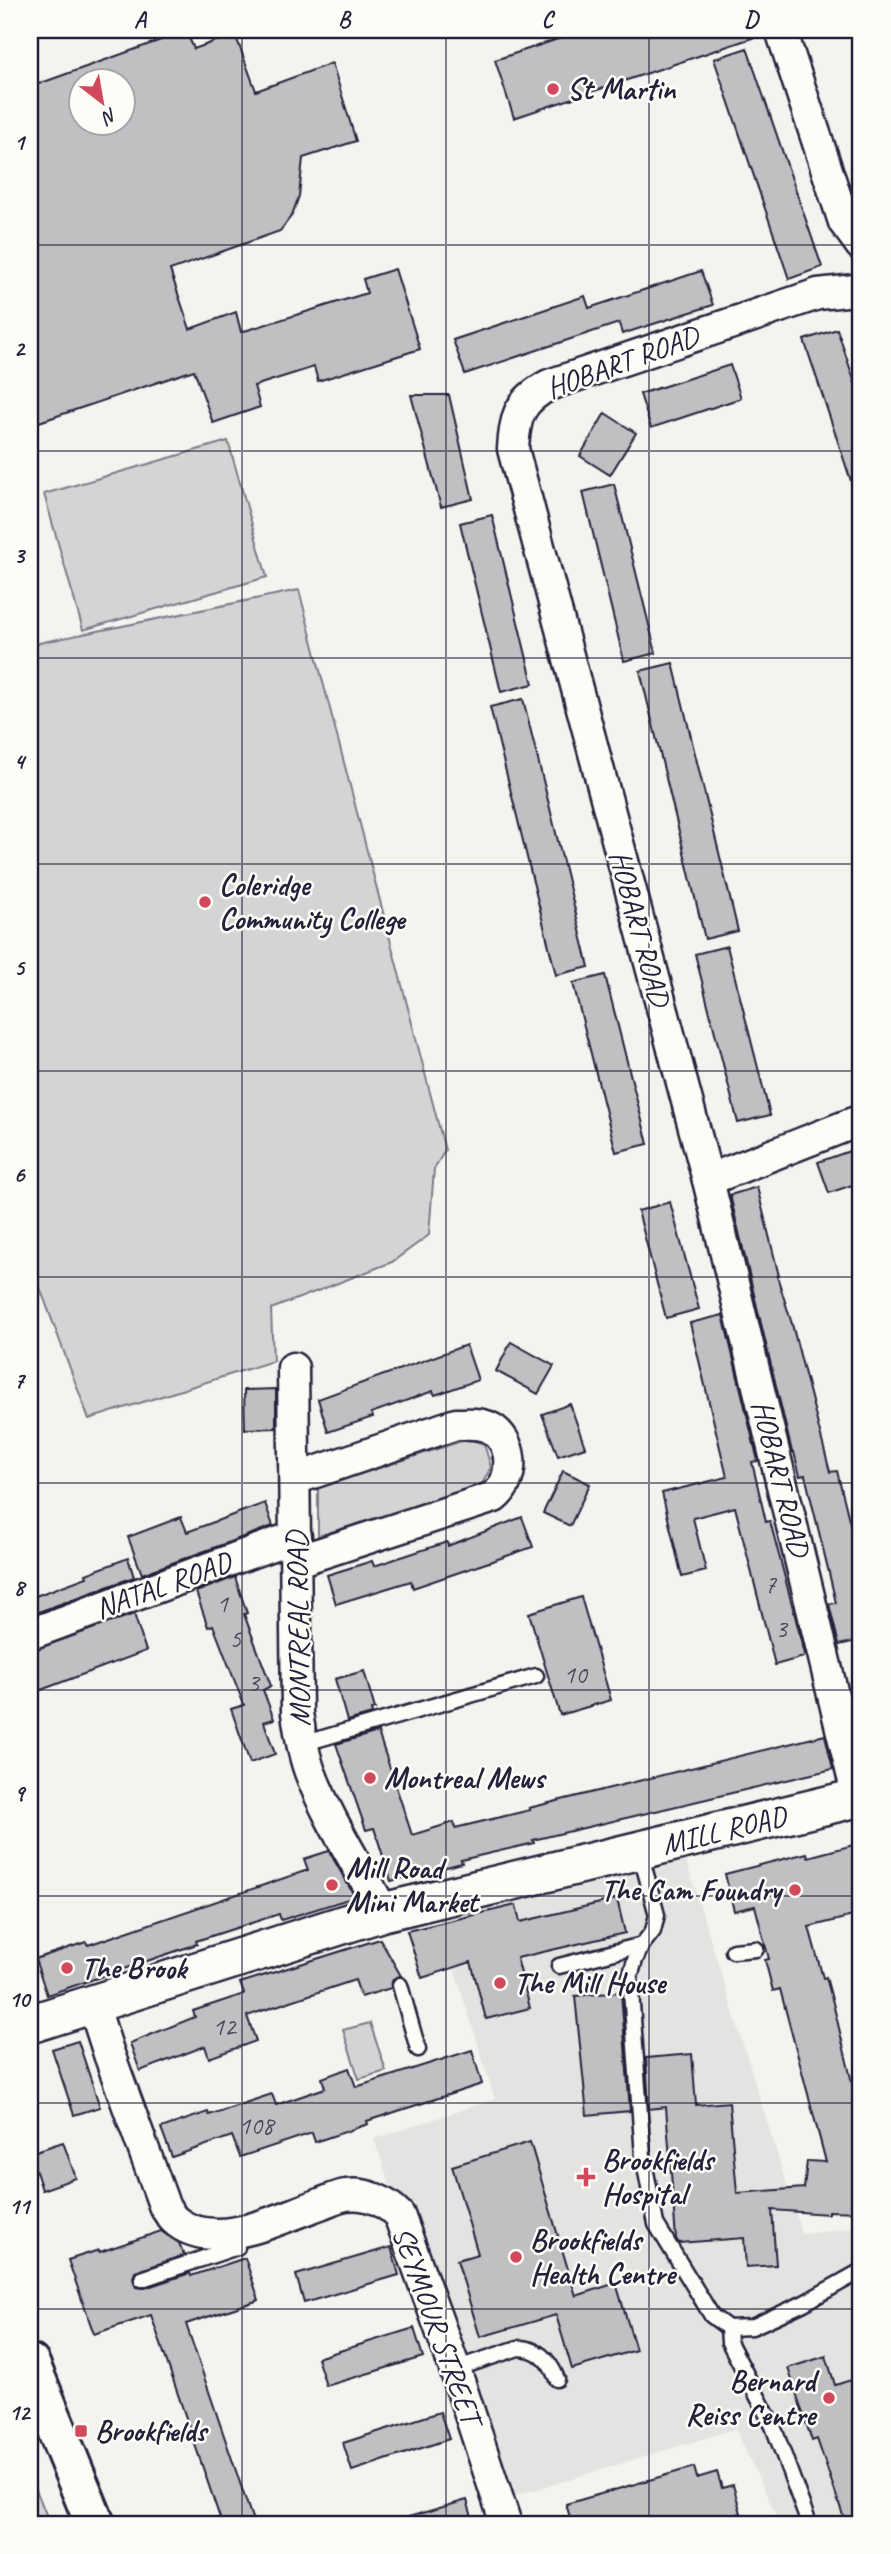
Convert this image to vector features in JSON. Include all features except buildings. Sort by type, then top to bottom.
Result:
[{"type":"main road","points":[[30,2364],[95,2524]]},
{"type":"street","points":[[781,30],[844,222],[861,245]]},
{"type":"street","name":"HOBART ROAD","points":[[858,292],[818,294],[549,385],[533,394],[522,406],[514,425],[513,449],[708,1180],[860,1798]]},
{"type":"street","points":[[708,1180],[861,1120]]},
{"type":"street","name":"MONTREAL ROAD","points":[[293,1368],[298,1713],[302,1744],[310,1772],[381,1916]]},
{"type":"street","name":"NATAL ROAD","points":[[30,1634],[296,1548],[494,1497],[502,1491],[507,1482],[508,1453],[502,1439],[493,1429],[479,1423],[456,1424],[295,1479]]},
{"type":"street","name":"MILL ROAD","points":[[381,1916],[640,1850],[860,1798]]},
{"type":"street","points":[[30,2024],[381,1916]]},
{"type":"street","name":"SEYMOUR STREET","points":[[93,2004],[164,2205],[174,2221],[192,2231],[212,2235],[235,2233],[346,2195],[387,2202],[399,2215],[455,2369],[506,2524]]},
{"type":"lane","points":[[302,1744],[536,1676]]},
{"type":"lane","points":[[640,1850],[657,1915],[653,1931],[642,1945],[630,1978],[643,2156],[656,2224],[712,2316],[728,2328],[752,2327],[861,2272]]},
{"type":"lane","points":[[559,1966],[642,1945]]},
{"type":"lane","points":[[733,1951],[756,1949]]},
{"type":"lane","points":[[400,1985],[418,2049]]},
{"type":"lane","points":[[142,2279],[237,2247],[235,2233]]},
{"type":"lane","points":[[728,2328],[729,2342],[774,2426],[809,2524]]},
{"type":"lane","points":[[455,2369],[524,2348],[544,2357],[557,2379]]},
{"type":"shaded area","points":[[228,441],[267,577],[83,630],[44,494]]},
{"type":"shaded area","points":[[299,590],[445,1150],[434,1169],[429,1235],[392,1262],[271,1309],[273,1361],[89,1419],[30,1261],[30,653],[39,643]]},
{"type":"shaded area","points":[[468,1439],[484,1444],[491,1467],[481,1486],[318,1536],[318,1488]]},
{"type":"shaded area","name":"Brookfields Hospital","points":[[684,1854],[802,2234],[861,2227],[861,2524],[781,2524],[735,2429],[498,2501],[374,2139],[495,2099],[438,1917]]},
{"type":"shaded area","points":[[370,2023],[386,2071],[359,2079],[343,2030]]},
{"type":"shaded area","points":[[30,2475],[50,2524],[30,2524]]},
{"type":"place","name":"St Martin","points":[[553,89]]},
{"type":"place","name":"Coleridge Community College","points":[[205,902]]},
{"type":"place","name":"Montreal Mews","points":[[370,1778]]},
{"type":"place","name":"Mill Road Mini Market","points":[[332,1885]]},
{"type":"place","name":"The Cam Foundry","points":[[795,1890]]},
{"type":"place","name":"The Brook","points":[[67,1968]]},
{"type":"place","name":"The Mill House","points":[[500,1983]]},
{"type":"place","name":"Brookfields Hospital","points":[[586,2177]]},
{"type":"place","name":"Brookfields Health Centre","points":[[516,2257]]},
{"type":"place","name":"Bernard Reiss Centre","points":[[829,2398]]},
{"type":"place","name":"Brookfields","points":[[81,2431]]}]
